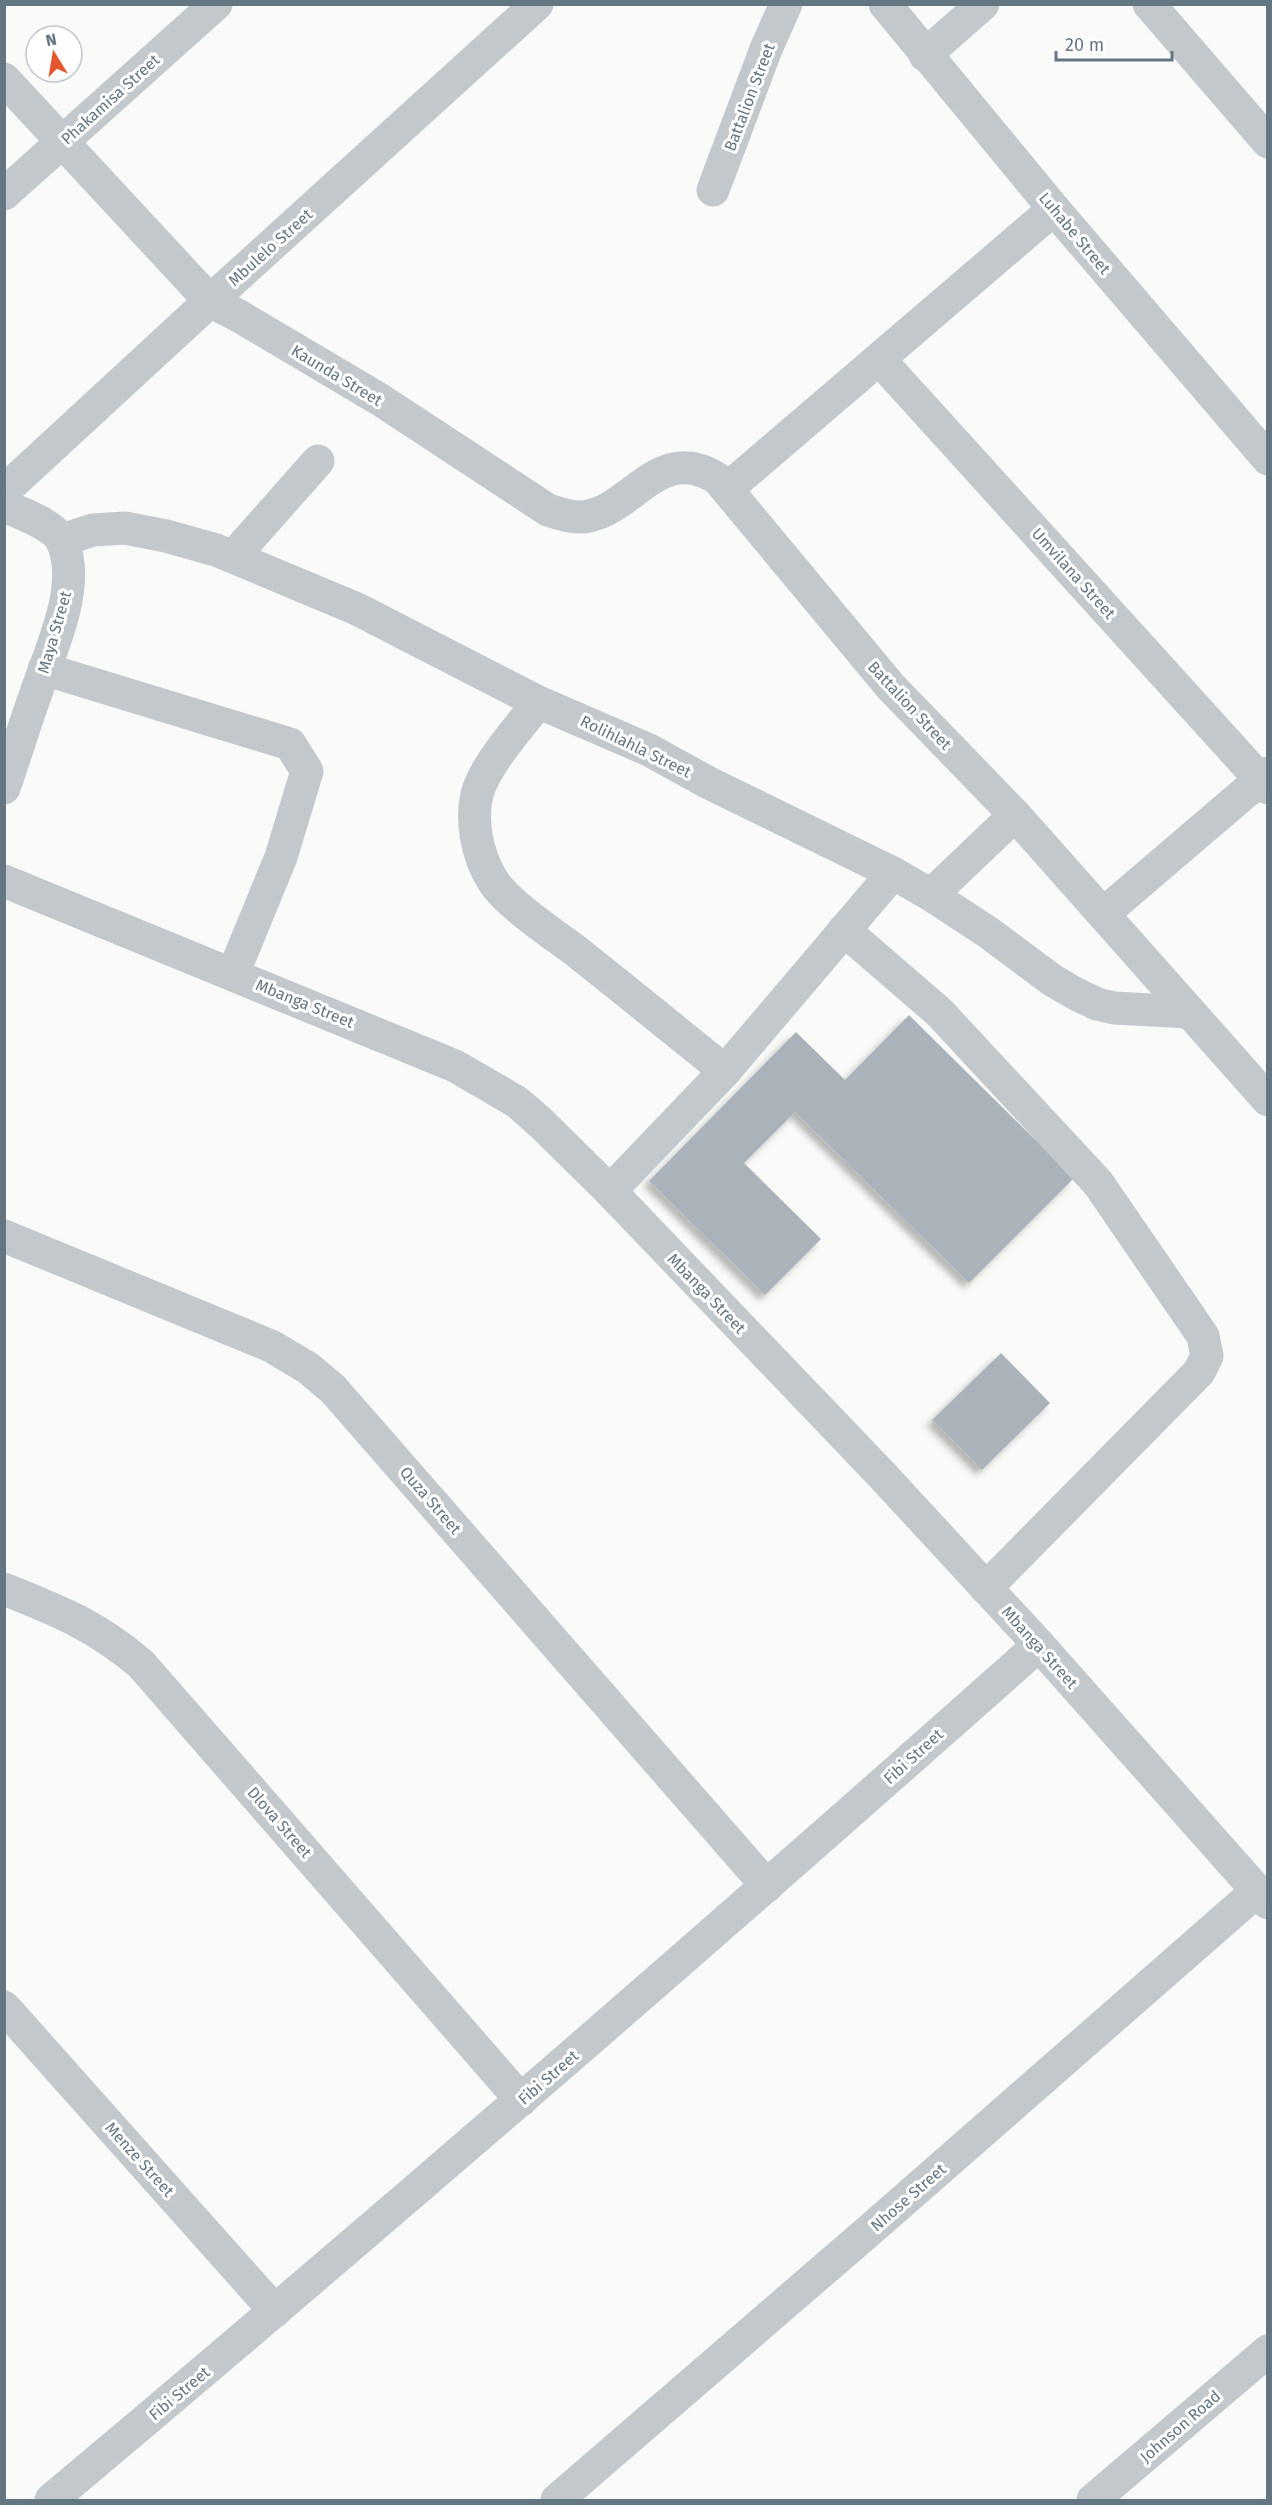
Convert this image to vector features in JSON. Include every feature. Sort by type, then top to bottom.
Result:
[{"type":"street","name":"Phakamisa Street","points":[[4,194],[216,4]]},
{"type":"street","name":"Mbulelo Street","points":[[4,491],[537,4]]},
{"type":"street","name":"Battalion Street","points":[[712,190],[766,49],[786,4]]},
{"type":"street","name":"Luhabe Street","points":[[885,4],[925,55],[1268,459]]},
{"type":"street","points":[[925,55],[983,4]]},
{"type":"street","points":[[1149,4],[1268,142]]},
{"type":"street","name":"Kaunda Street","points":[[4,79],[210,302],[239,316],[379,399],[548,510],[575,517],[589,516],[615,503],[642,483],[674,469],[692,469],[709,473],[727,489]]},
{"type":"street","points":[[727,489],[1054,208]]},
{"type":"street","name":"Umvilana Street","points":[[879,359],[1265,780]]},
{"type":"street","points":[[233,557],[318,460]]},
{"type":"street","name":"Battalion Street","points":[[727,489],[891,687],[1015,815],[1103,914]]},
{"type":"street","points":[[4,506],[44,524],[62,540]]},
{"type":"street","name":"Rolihlahla Street","points":[[62,540],[93,530],[125,528],[166,536],[233,557],[357,609],[538,702],[649,750],[709,783],[893,873],[931,894],[989,933],[1052,980],[1097,1004],[1122,1009],[1189,1012]]},
{"type":"street","name":"Maya Street","points":[[4,788],[57,634],[67,593],[69,566],[62,540]]},
{"type":"street","points":[[44,669],[290,744],[307,771],[281,857],[233,974]]},
{"type":"street","points":[[538,702],[488,770],[479,790],[476,830],[483,862],[494,883],[525,912],[725,1071]]},
{"type":"street","points":[[1265,780],[1103,914],[1268,1100]]},
{"type":"street","points":[[931,894],[1015,815]]},
{"type":"street","points":[[610,1191],[725,1071],[893,873]]},
{"type":"street","name":"Mbanga Street","points":[[4,881],[456,1066],[517,1102],[610,1191],[882,1475],[1039,1645],[1262,1897]]},
{"type":"street","points":[[844,930],[939,1012],[1098,1183],[1203,1336],[1207,1356],[1199,1372],[987,1588]]},
{"type":"street","name":"Quza Street","points":[[4,1236],[272,1346],[308,1368],[333,1389],[767,1887]]},
{"type":"street","name":"Dlova Street","points":[[4,1589],[82,1621],[114,1641],[141,1664],[521,2100]]},
{"type":"street","name":"Fibi Street","points":[[51,2500],[275,2312],[521,2100],[767,1887],[1039,1645]]},
{"type":"street","name":"Nhose Street","points":[[557,2500],[1262,1897]]},
{"type":"street","name":"Menze Street","points":[[4,2007],[275,2312]]},
{"type":"street","name":"Johnson Road","points":[[1093,2500],[1268,2352]]},
{"type":"building","points":[[909,1015],[1074,1178],[969,1283],[795,1112],[744,1163],[821,1239],[765,1295],[649,1181],[796,1032],[845,1080]]},
{"type":"building","points":[[1001,1353],[1050,1403],[982,1470],[932,1420]]}]
